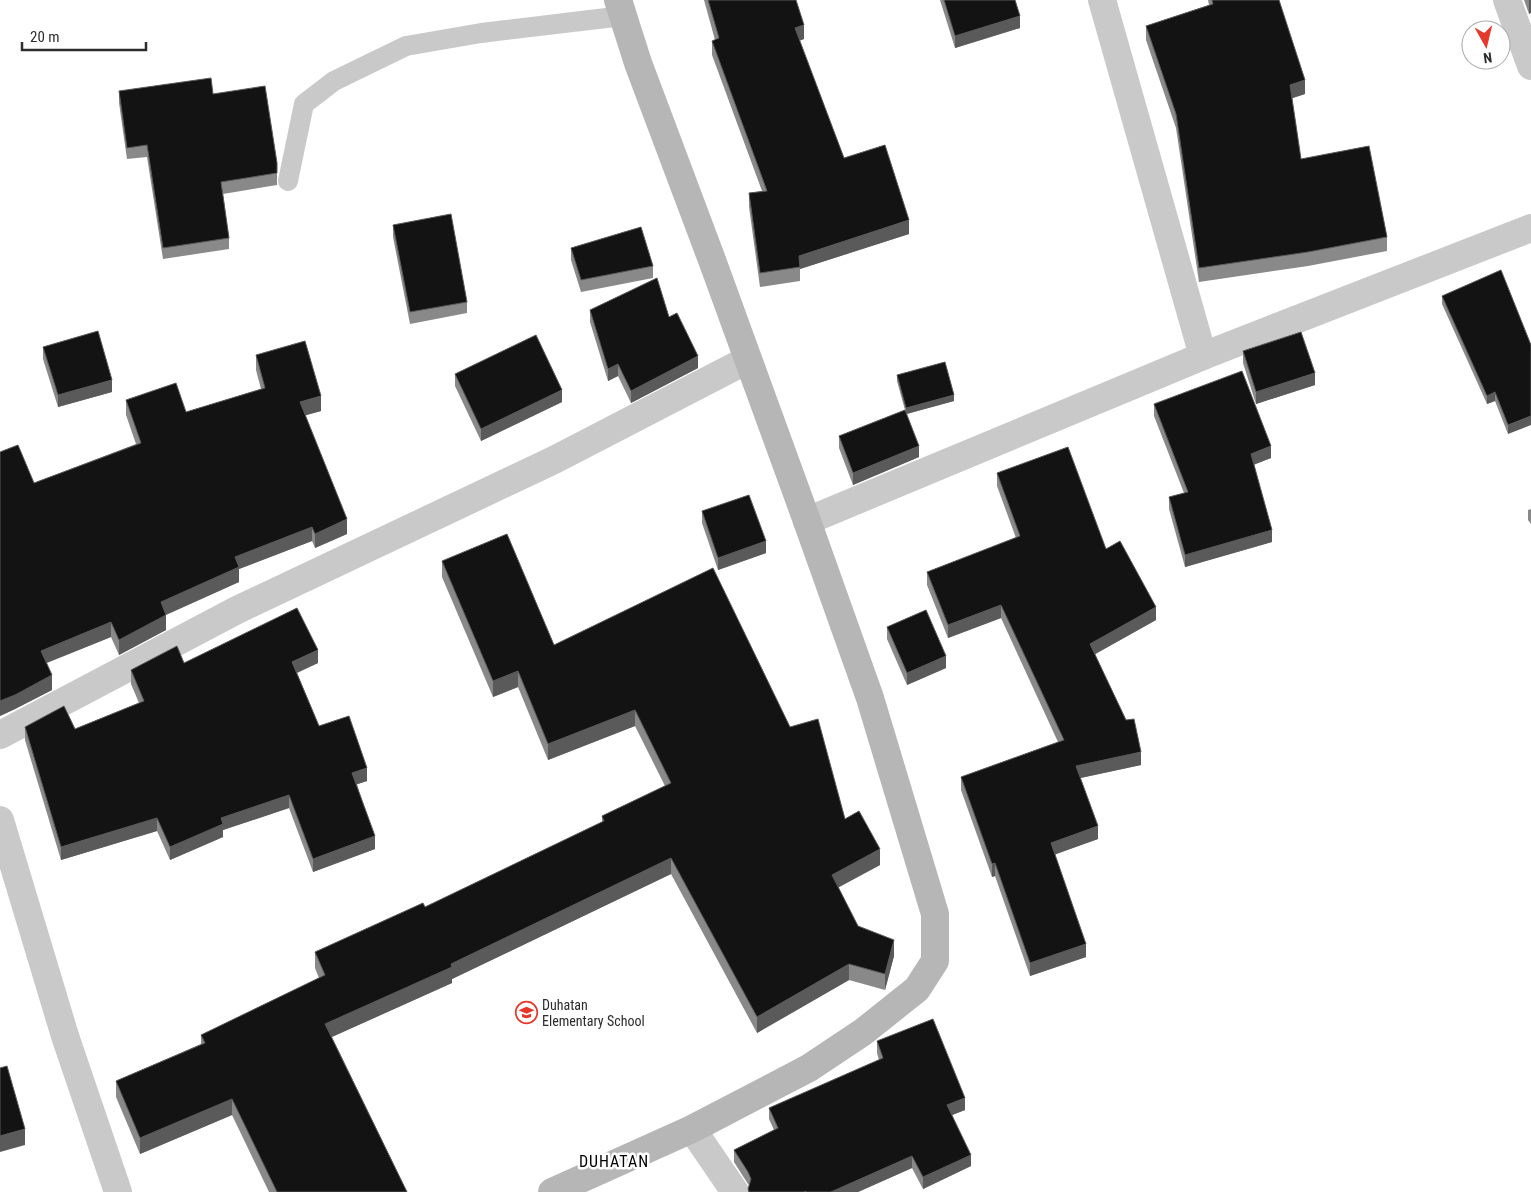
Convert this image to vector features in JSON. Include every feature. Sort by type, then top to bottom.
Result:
[{"type":"street","points":[[1102,0],[1203,356]]},
{"type":"street","points":[[1508,0],[1531,66]]},
{"type":"street","points":[[552,1192],[692,1129],[809,1068],[863,1032],[917,990],[935,961],[935,914],[870,698],[712,260],[638,64],[620,8]]},
{"type":"street","points":[[807,521],[1203,356],[1531,228]]},
{"type":"street","points":[[0,735],[237,610],[554,460],[748,360]]},
{"type":"street","points":[[0,820],[65,1036],[118,1192]]},
{"type":"street","points":[[692,1129],[735,1192]]},
{"type":"lane","points":[[288,181],[304,104],[334,81],[406,46],[620,8]]},
{"type":"building","points":[[708,0],[796,0],[804,25],[795,28],[844,158],[885,145],[909,220],[799,256],[800,267],[760,273],[749,193],[767,191],[712,41],[719,38]]},
{"type":"building","points":[[944,0],[1015,0],[1020,16],[955,36]]},
{"type":"building","points":[[1212,0],[1279,0],[1305,80],[1290,85],[1301,159],[1369,146],[1387,237],[1308,252],[1199,268],[1176,114],[1146,26],[1213,4]]},
{"type":"building","points":[[211,78],[213,94],[265,86],[277,173],[221,182],[229,238],[163,248],[147,145],[127,148],[119,91]]},
{"type":"building","points":[[451,214],[467,302],[410,312],[393,225]]},
{"type":"building","points":[[641,227],[653,266],[581,280],[571,248]]},
{"type":"building","points":[[1501,270],[1531,345],[1531,416],[1508,425],[1495,392],[1487,396],[1442,296]]},
{"type":"building","points":[[657,278],[669,317],[677,313],[698,356],[631,391],[618,364],[608,369],[590,310]]},
{"type":"building","points":[[98,331],[112,380],[58,395],[43,347]]},
{"type":"building","points":[[1301,332],[1315,373],[1256,392],[1243,351]]},
{"type":"building","points":[[536,335],[562,390],[481,429],[455,374]]},
{"type":"building","points":[[305,341],[321,396],[300,402],[347,519],[315,534],[312,527],[235,557],[239,567],[161,602],[166,615],[119,640],[111,622],[41,651],[52,675],[0,701],[0,452],[18,445],[34,483],[141,443],[126,400],[176,383],[186,412],[265,388],[256,355]]},
{"type":"building","points":[[945,362],[954,395],[906,408],[897,375]]},
{"type":"building","points":[[1242,371],[1271,446],[1251,454],[1272,530],[1185,555],[1169,497],[1188,492],[1154,404]]},
{"type":"building","points":[[905,410],[919,446],[853,473],[839,436]]},
{"type":"building","points":[[1068,447],[1106,549],[1120,541],[1156,607],[1090,644],[1126,720],[1134,719],[1141,752],[1076,766],[1098,826],[1051,843],[1086,944],[1030,963],[995,863],[992,864],[961,777],[1064,740],[1001,605],[948,625],[927,572],[1020,536],[997,473]]},
{"type":"building","points":[[749,495],[766,541],[718,558],[702,511]]},
{"type":"building","points":[[507,534],[554,645],[713,568],[790,727],[818,719],[845,819],[859,811],[880,849],[832,875],[858,926],[894,940],[885,974],[849,964],[757,1017],[671,858],[451,964],[452,967],[325,1024],[407,1192],[277,1192],[232,1099],[140,1138],[116,1081],[205,1043],[201,1035],[325,975],[315,952],[423,903],[425,907],[604,821],[602,816],[671,783],[635,710],[548,744],[518,671],[493,681],[442,561]]},
{"type":"building","points":[[297,608],[318,650],[292,662],[319,726],[349,716],[367,768],[352,773],[375,836],[313,859],[289,795],[221,818],[223,824],[170,847],[157,818],[61,847],[25,727],[64,706],[75,729],[144,701],[131,670],[177,646],[184,663]]},
{"type":"building","points":[[926,610],[946,656],[907,673],[887,627]]},
{"type":"building","points":[[933,1019],[965,1098],[947,1105],[971,1155],[923,1177],[912,1156],[831,1192],[749,1192],[751,1179],[734,1150],[778,1128],[769,1108],[883,1058],[877,1041]]},
{"type":"building","points":[[7,1066],[25,1129],[0,1136],[0,1068]]},
{"type":"place","name":"Duhatan Elementary School","points":[[526,1013]]},
{"type":"district","name":"DUHATAN","points":[[614,1161]]}]
